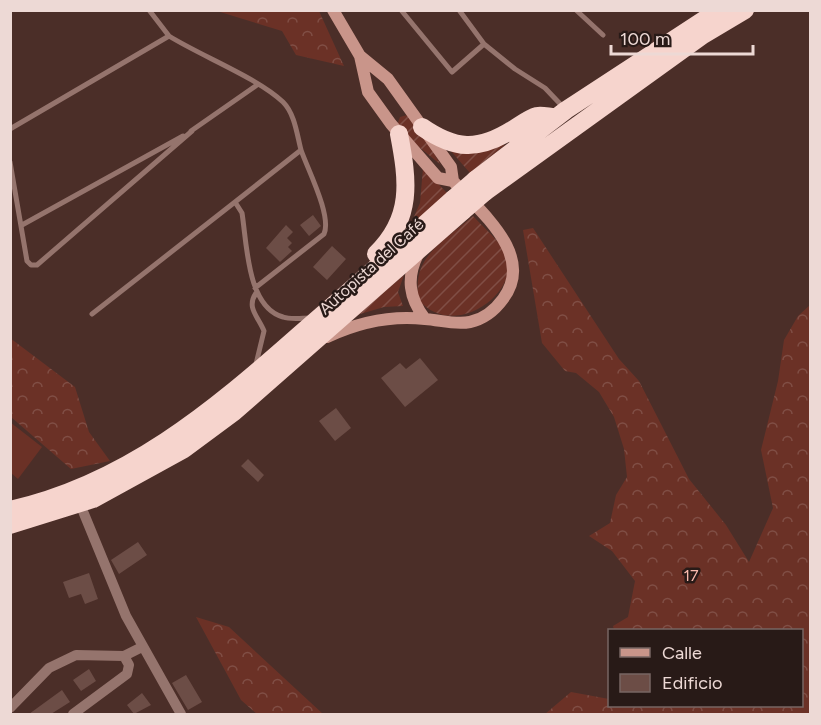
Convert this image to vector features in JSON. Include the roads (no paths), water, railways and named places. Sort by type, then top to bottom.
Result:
[{"type":"highway","name":"Autopista del Café","points":[[10,510],[72,492],[135,462],[188,428],[249,379],[364,278],[458,205],[561,113],[719,10]]},
{"type":"highway","name":"Autopista del Café","points":[[480,186],[703,35],[745,10]]},
{"type":"highway","points":[[422,127],[439,139],[470,146],[487,143],[536,116],[561,113]]},
{"type":"highway","points":[[364,278],[369,260],[389,241],[404,208],[406,172],[395,129]]},
{"type":"highway","name":"Autopista del Café","points":[[10,525],[80,504],[118,487],[184,449],[234,412],[315,342],[426,243],[458,205]]},
{"type":"street","points":[[333,10],[360,56],[368,92],[395,129],[438,178],[453,181]]},
{"type":"street","points":[[315,342],[368,321],[396,318],[454,323],[470,322],[497,308],[513,280],[514,263],[509,247],[453,181],[451,167],[388,79],[360,56]]},
{"type":"street","points":[[395,129],[396,114],[411,112]]},
{"type":"street","points":[[425,319],[414,301],[410,281],[412,267],[426,243]]},
{"type":"street","points":[[80,504],[110,579],[142,647],[181,714]]},
{"type":"street","points":[[10,708],[49,668],[76,655],[123,656],[142,647]]},
{"type":"street","points":[[73,714],[127,674],[129,665],[123,656]]},
{"type":"lane","points":[[149,10],[170,36],[283,102],[291,114],[301,150],[326,216],[327,228],[324,234],[256,291],[251,301],[251,308],[264,331],[258,361],[249,379]]},
{"type":"lane","points":[[401,10],[452,72],[484,45]]},
{"type":"lane","points":[[459,10],[484,45],[514,69],[545,88],[561,113]]},
{"type":"lane","points":[[576,10],[603,35]]},
{"type":"lane","points":[[10,129],[170,36]]},
{"type":"lane","points":[[10,162],[27,261],[31,265],[37,265],[192,131],[256,85]]},
{"type":"lane","points":[[22,225],[192,131]]},
{"type":"lane","points":[[93,314],[301,150]]},
{"type":"lane","points":[[235,202],[242,213],[256,291],[272,312],[284,318],[319,318]]},
{"type":"park label","name":"17","points":[[691,575]]}]
